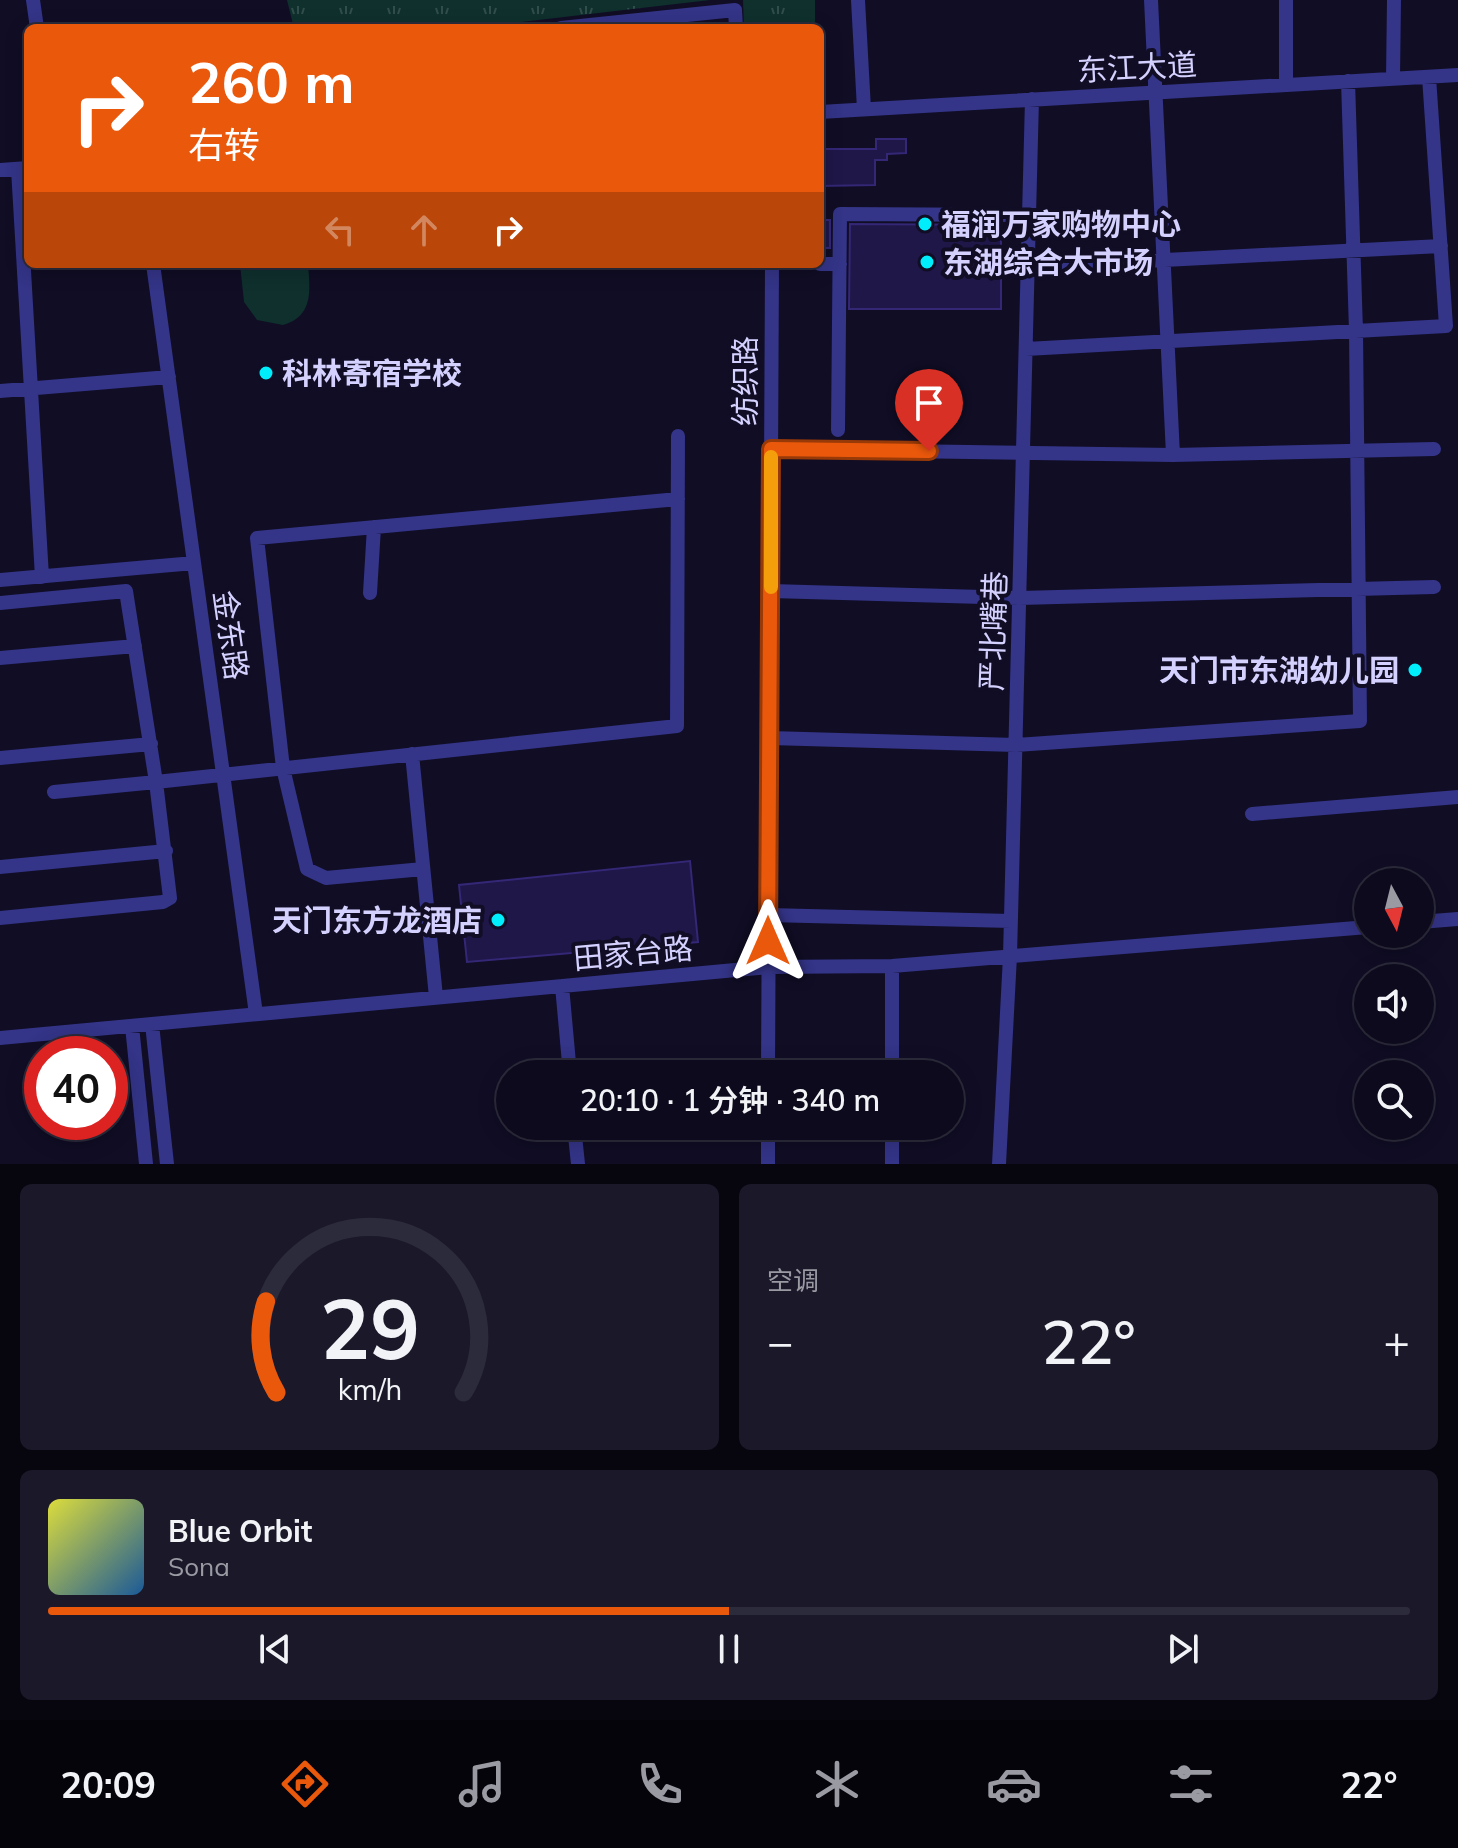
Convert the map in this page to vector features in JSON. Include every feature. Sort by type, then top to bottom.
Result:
[{"type":"street","points":[[33,0],[36,24]]},
{"type":"street","points":[[858,0],[864,109]]},
{"type":"street","points":[[1151,0],[1173,455]]},
{"type":"street","points":[[1286,0],[1286,85]]},
{"type":"street","points":[[1393,78],[1394,0]]},
{"type":"street","points":[[600,24],[735,10],[736,24]]},
{"type":"street","name":"东江大道","points":[[824,112],[1458,75]]},
{"type":"street","points":[[1026,349],[1446,326],[1452,317],[1441,246],[1429,77]]},
{"type":"street","points":[[770,738],[1016,745],[1360,721],[1356,331],[1348,81]]},
{"type":"street","name":"严北嘴巷","points":[[999,1164],[1010,956],[1032,99]]},
{"type":"street","points":[[0,170],[23,168],[24,196]]},
{"type":"street","points":[[838,430],[840,214],[1029,215]]},
{"type":"street","points":[[1028,267],[1441,246]]},
{"type":"street","points":[[824,264],[840,264]]},
{"type":"street","points":[[27,268],[42,577]]},
{"type":"street","name":"金东路","points":[[154,268],[256,1014]]},
{"type":"street","name":"纺织路","points":[[768,1060],[772,268]]},
{"type":"street","points":[[0,391],[169,377]]},
{"type":"street","points":[[54,792],[677,726],[678,436]]},
{"type":"street","points":[[771,449],[1173,455],[1434,449]]},
{"type":"street","points":[[423,869],[326,878],[315,876],[307,869],[283,768],[257,538],[678,499]]},
{"type":"street","points":[[370,593],[374,527]]},
{"type":"street","points":[[0,580],[194,563]]},
{"type":"street","points":[[771,591],[1020,598],[1434,587]]},
{"type":"street","points":[[0,603],[126,591],[171,893],[163,902],[0,918]]},
{"type":"street","points":[[0,658],[135,646]]},
{"type":"street","points":[[0,758],[151,744]]},
{"type":"street","points":[[412,754],[436,997]]},
{"type":"street","points":[[1252,814],[1458,797]]},
{"type":"street","points":[[0,867],[166,851]]},
{"type":"street","points":[[768,915],[1011,921]]},
{"type":"street","points":[[1434,921],[1458,919]]},
{"type":"street","name":"田家台路","points":[[0,1038],[768,967],[892,966],[1354,928]]},
{"type":"street","points":[[892,966],[892,1060]]},
{"type":"street","points":[[562,986],[569,1060]]},
{"type":"street","points":[[152,1024],[167,1164]]},
{"type":"street","points":[[132,1026],[146,1164]]},
{"type":"street","points":[[575,1140],[578,1164]]},
{"type":"street","points":[[768,1140],[768,1164]]},
{"type":"street","points":[[892,1140],[892,1164]]},
{"type":"green space","points":[[287,0],[710,0],[503,24],[293,24]]},
{"type":"green space","points":[[743,0],[815,0],[815,24],[744,24]]},
{"type":"green space","points":[[240,268],[308,268],[308,301],[293,321],[283,325],[257,320],[244,302]]},
{"type":"building","points":[[876,139],[906,139],[906,153],[887,154],[887,160],[875,160],[875,185],[824,186],[824,149],[876,149]]},
{"type":"building","points":[[824,220],[830,220],[830,248],[824,248]]},
{"type":"building","name":"东湖综合大市场","points":[[850,224],[1001,225],[1001,309],[849,309]]},
{"type":"building","points":[[690,861],[698,942],[467,962],[459,885]]},
{"type":"slow traffic","points":[[771,457],[771,587]]},
{"type":"place","name":"福润万家购物中心","points":[[925,224]]},
{"type":"place","name":"东湖综合大市场","points":[[927,262]]},
{"type":"place","name":"科林寄宿学校","points":[[266,373]]},
{"type":"place","name":"天门市东湖幼儿园","points":[[1415,670]]},
{"type":"place","name":"天门东方龙酒店","points":[[498,920]]},
{"type":"route","points":[[768,941],[771,449],[929,451]]}]
